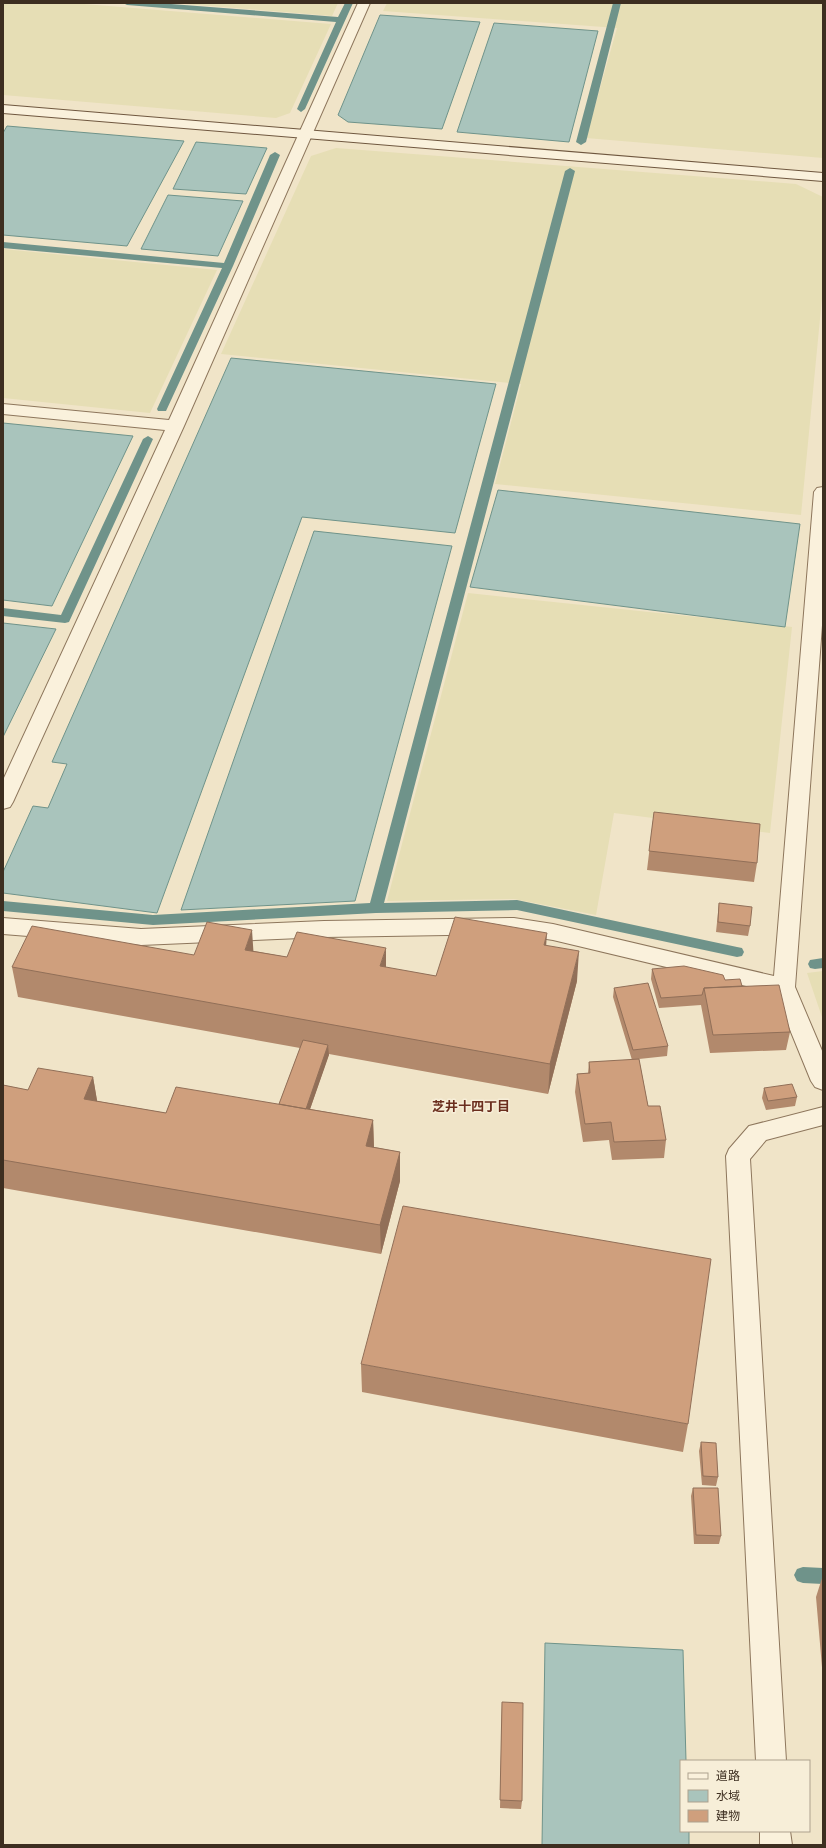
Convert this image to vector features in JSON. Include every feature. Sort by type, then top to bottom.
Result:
[{"type":"street","points":[[3,802],[175,426],[364,3]]},
{"type":"street","points":[[3,109],[823,177]]},
{"type":"street","points":[[3,409],[175,426]]},
{"type":"street","points":[[823,492],[784,987],[823,1082]]},
{"type":"street","points":[[3,926],[141,937],[324,929],[514,926],[553,932],[784,987]]},
{"type":"street","points":[[771,1760],[738,1156],[758,1133],[823,1116]]},
{"type":"street","points":[[775,1832],[776,1845]]},
{"type":"shaded area","points":[[3,3],[72,3],[331,24],[290,113],[276,118],[3,95]]},
{"type":"shaded area","points":[[173,3],[338,3],[332,16]]},
{"type":"shaded area","points":[[387,3],[823,3],[823,158],[586,138],[617,28],[383,11]]},
{"type":"shaded area","points":[[336,148],[796,184],[823,197],[823,288],[801,515],[495,484],[521,384],[221,354],[311,156]]},
{"type":"shaded area","points":[[3,249],[217,270],[150,413],[3,398]]},
{"type":"shaded area","points":[[468,593],[792,627],[770,833],[614,813],[596,915],[514,899],[387,901]]},
{"type":"shaded area","points":[[823,971],[823,1020],[807,973]]},
{"type":"water","points":[[380,15],[480,22],[442,129],[348,122],[338,115]]},
{"type":"water","points":[[494,23],[598,31],[569,142],[457,132]]},
{"type":"water","points":[[7,126],[184,141],[127,246],[3,235],[3,133]]},
{"type":"water","points":[[196,142],[267,148],[246,194],[173,189]]},
{"type":"water","points":[[168,195],[243,201],[218,256],[141,249]]},
{"type":"water","points":[[231,358],[496,384],[455,533],[302,517],[157,913],[3,893],[3,872],[33,806],[48,808],[67,764],[52,762]]},
{"type":"water","points":[[3,423],[133,436],[52,606],[3,600]]},
{"type":"water","points":[[498,490],[800,524],[785,627],[470,587]]},
{"type":"water","points":[[314,531],[452,546],[355,901],[181,910]]},
{"type":"water","points":[[3,623],[56,629],[3,737]]},
{"type":"water","points":[[545,1643],[683,1650],[686,1760],[680,1760],[680,1832],[689,1832],[689,1845],[542,1845]]},
{"type":"building","points":[[654,812],[760,824],[757,863],[649,851]]},
{"type":"building","points":[[719,903],[752,907],[750,926],[718,922]]},
{"type":"building","points":[[455,917],[547,933],[544,945],[579,951],[550,1064],[12,967],[32,926],[194,955],[207,922],[252,930],[245,950],[287,957],[297,932],[386,948],[380,966],[436,976]]},
{"type":"building","points":[[684,966],[723,975],[725,980],[740,979],[742,986],[704,988],[702,995],[661,998],[652,969]]},
{"type":"building","points":[[648,983],[668,1046],[633,1050],[614,988]]},
{"type":"building","points":[[779,985],[790,1032],[713,1035],[704,988]]},
{"type":"building","points":[[303,1040],[328,1045],[306,1109],[279,1104]]},
{"type":"building","points":[[639,1059],[648,1106],[660,1106],[666,1140],[614,1142],[611,1122],[585,1124],[577,1074],[590,1073],[589,1062]]},
{"type":"building","points":[[38,1068],[93,1077],[84,1099],[166,1113],[176,1087],[373,1120],[366,1146],[400,1152],[380,1225],[3,1160],[3,1085],[28,1090]]},
{"type":"building","points":[[792,1084],[797,1097],[768,1101],[764,1088]]},
{"type":"building","points":[[403,1206],[711,1259],[688,1424],[361,1364]]},
{"type":"building","points":[[701,1442],[716,1443],[718,1477],[703,1476]]},
{"type":"building","points":[[693,1488],[718,1488],[721,1536],[696,1535]]},
{"type":"building","points":[[502,1702],[523,1703],[522,1801],[500,1800]]},
{"type":"waterway","points":[[127,3],[341,20]]},
{"type":"waterway","points":[[301,109],[349,3]]},
{"type":"waterway","points":[[581,142],[617,3]]},
{"type":"waterway","points":[[228,266],[275,155]]},
{"type":"waterway","points":[[376,908],[570,171]]},
{"type":"waterway","points":[[3,245],[228,266]]},
{"type":"waterway","points":[[162,409],[228,266]]},
{"type":"waterway","points":[[3,612],[65,619],[148,439]]},
{"type":"waterway","points":[[376,908],[517,905],[737,952]]},
{"type":"waterway","points":[[3,906],[153,920],[376,908]]},
{"type":"waterway","points":[[815,964],[823,963]]},
{"type":"waterway","points":[[803,1575],[823,1576]]},
{"type":"district","name":"芝井十四丁目","points":[[471,1106]]}]
